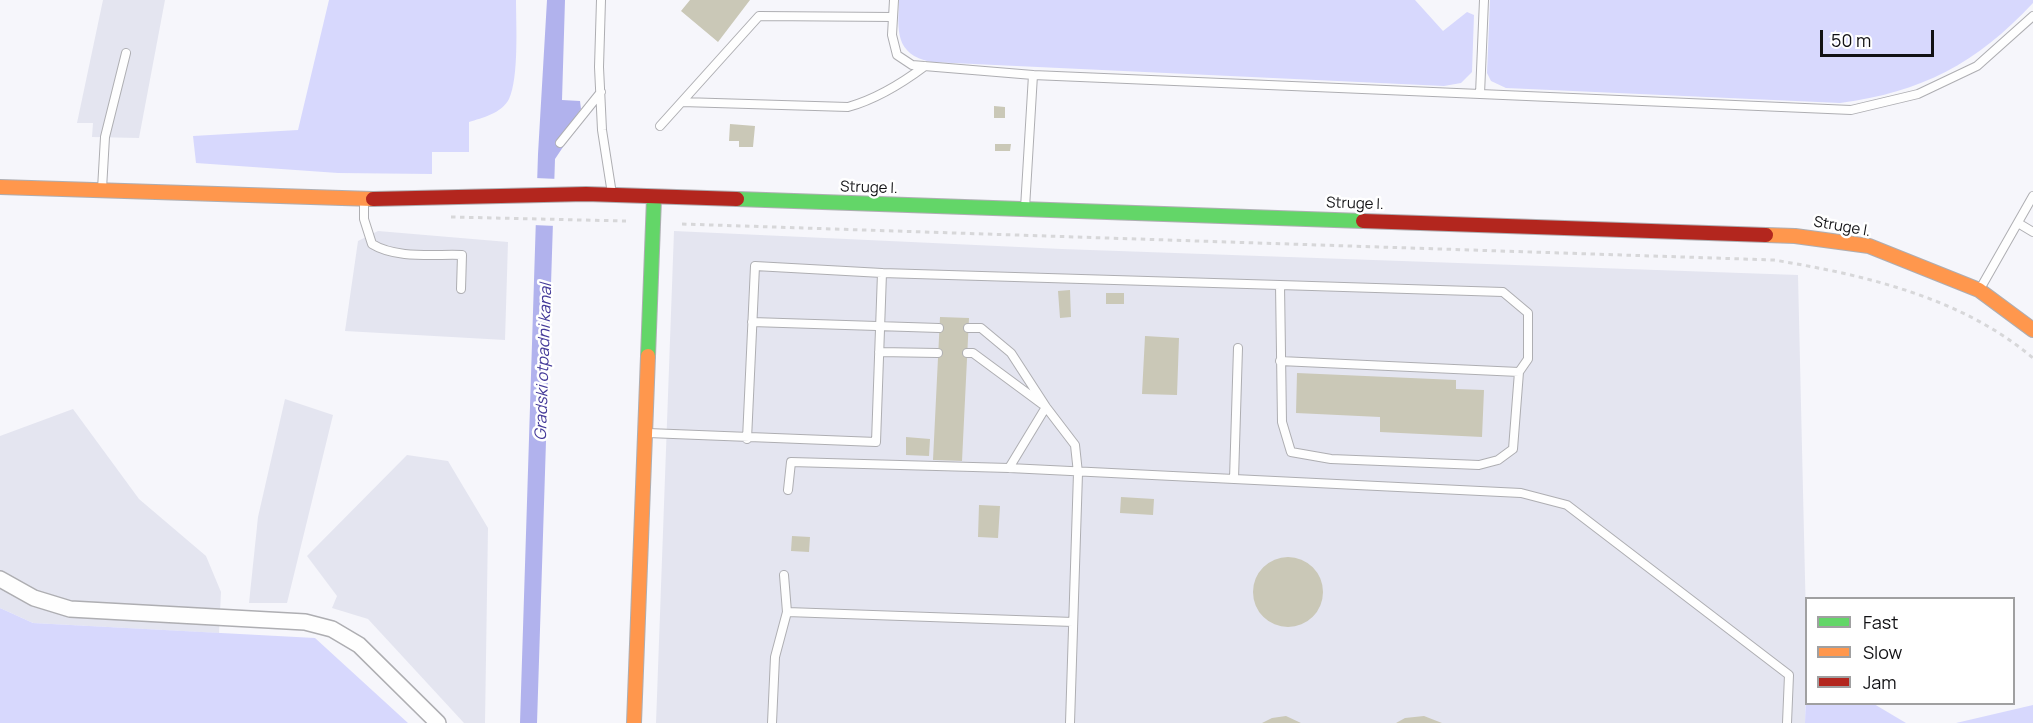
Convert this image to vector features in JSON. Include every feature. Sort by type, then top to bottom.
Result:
[{"type":"street","name":"Struge I.","points":[[0,187],[363,199],[586,194],[1795,236],[1869,246],[1979,290],[2033,330]]},
{"type":"street","points":[[634,723],[654,198]]},
{"type":"street","points":[[0,579],[34,598],[70,609],[305,622],[332,629],[359,645],[438,723]]},
{"type":"lane","points":[[601,0],[602,130],[613,195]]},
{"type":"lane","points":[[894,0],[892,35],[897,55],[912,65],[1033,75],[1851,110],[1918,94],[1977,66],[2033,16]]},
{"type":"lane","points":[[1480,94],[1484,0]]},
{"type":"lane","points":[[660,126],[759,16],[893,17]]},
{"type":"lane","points":[[102,190],[105,137],[126,53]]},
{"type":"lane","points":[[682,102],[848,107],[867,102],[925,66]]},
{"type":"lane","points":[[1025,209],[1033,75]]},
{"type":"lane","points":[[560,144],[601,92]]},
{"type":"lane","points":[[1979,290],[2033,196]]},
{"type":"lane","points":[[363,199],[364,219],[372,244],[381,250],[393,252],[462,255],[461,289]]},
{"type":"lane","points":[[2018,223],[2033,232]]},
{"type":"lane","points":[[747,439],[755,266],[882,273],[1280,285],[1503,292],[1528,314],[1528,359],[1519,372],[1513,449],[1498,460],[1479,465],[1331,459],[1291,452],[1282,422],[1280,285]]},
{"type":"lane","points":[[644,433],[747,439],[876,442],[882,273]]},
{"type":"lane","points":[[752,322],[880,328],[939,328]]},
{"type":"lane","points":[[968,328],[981,328],[1011,353],[1046,407],[1075,445],[1078,473],[1070,723]]},
{"type":"lane","points":[[1234,479],[1238,348]]},
{"type":"lane","points":[[879,352],[938,353]]},
{"type":"lane","points":[[967,353],[973,353],[1046,407]]},
{"type":"lane","points":[[1280,361],[1519,372]]},
{"type":"lane","points":[[1010,468],[1046,407]]},
{"type":"lane","points":[[788,490],[791,462],[1010,468],[1521,493],[1567,505],[1789,675],[1787,723]]},
{"type":"lane","points":[[772,723],[774,657],[787,612],[784,575]]},
{"type":"lane","points":[[787,612],[1073,622]]},
{"type":"path","points":[[507,217],[626,221]]},
{"type":"path","points":[[682,224],[1774,260],[1849,273],[1963,312],[2013,341],[2033,358]]},
{"type":"shaded area","points":[[103,0],[165,0],[139,138],[92,137],[93,123],[77,123]]},
{"type":"shaded area","points":[[329,0],[516,0],[516,65],[509,99],[497,111],[469,122],[469,152],[432,152],[432,174],[338,173],[196,163],[193,136],[298,130]]},
{"type":"shaded area","points":[[899,0],[1415,0],[1443,31],[1467,12],[1474,15],[1472,72],[1461,83],[1444,86],[931,62],[910,53],[904,47],[899,31]]},
{"type":"shaded area","points":[[1490,0],[2033,0],[2033,3],[1990,43],[1969,59],[1946,72],[1897,91],[1840,103],[1506,88],[1491,81],[1487,73]]},
{"type":"shaded area","points":[[378,231],[508,242],[505,340],[345,331],[358,241]]},
{"type":"shaded area","points":[[674,231],[1062,249],[1798,275],[1805,597],[1805,723],[656,723]]},
{"type":"shaded area","points":[[285,399],[333,415],[287,603],[249,603],[258,517]]},
{"type":"shaded area","points":[[73,409],[139,499],[206,556],[221,592],[219,633],[33,623],[0,608],[0,436]]},
{"type":"shaded area","points":[[407,455],[448,461],[488,528],[485,723],[464,723],[368,619],[332,608],[337,596],[307,556]]},
{"type":"shaded area","points":[[0,608],[33,623],[315,638],[408,723],[0,723]]},
{"type":"shaded area","points":[[1806,705],[1876,705],[1906,723],[1805,723]]},
{"type":"shaded area","points":[[2033,705],[2033,723],[1956,723]]},
{"type":"water","name":"Gradski otpadni kanal","points":[[547,0],[565,0],[562,100],[580,101],[581,109],[558,140],[563,147],[555,159],[537,723],[520,723],[538,154]]},
{"type":"pier","points":[[535,178],[558,179],[556,226],[533,225]]},
{"type":"building","points":[[690,0],[750,0],[718,42],[681,11]]},
{"type":"building","points":[[994,106],[1005,107],[1005,118],[994,118]]},
{"type":"building","points":[[730,124],[755,126],[753,147],[739,147],[739,141],[729,141]]},
{"type":"building","points":[[995,144],[1011,144],[1010,151],[995,151]]},
{"type":"building","points":[[1070,290],[1071,317],[1060,318],[1058,291]]},
{"type":"building","points":[[1106,293],[1124,293],[1124,304],[1106,304]]},
{"type":"building","points":[[940,317],[969,318],[962,461],[933,460]]},
{"type":"building","points":[[1145,336],[1179,338],[1177,395],[1142,394]]},
{"type":"building","points":[[1297,373],[1456,380],[1456,389],[1484,390],[1482,437],[1380,432],[1380,417],[1296,413]]},
{"type":"building","points":[[906,437],[930,439],[929,456],[906,455]]},
{"type":"building","points":[[1121,497],[1154,499],[1153,515],[1120,513]]},
{"type":"building","points":[[979,505],[1000,506],[998,538],[978,537]]},
{"type":"building","points":[[792,536],[810,537],[809,552],[791,551]]},
{"type":"building","points":[[1288,557],[1301,560],[1313,567],[1320,579],[1323,592],[1320,605],[1313,617],[1301,624],[1288,627],[1275,624],[1263,617],[1256,605],[1253,592],[1256,579],[1263,567],[1275,560]]},
{"type":"building","points":[[1286,716],[1301,723],[1262,723],[1272,718]]},
{"type":"building","points":[[1424,716],[1442,723],[1396,723],[1405,718]]},
{"type":"traffic: fast","points":[[648,356],[654,198]]},
{"type":"traffic: fast","points":[[737,199],[1363,221]]},
{"type":"traffic: slow","points":[[0,187],[373,199]]},
{"type":"traffic: slow","points":[[1766,235],[1795,236],[1869,246],[1979,290],[2033,330]]},
{"type":"traffic: slow","points":[[634,723],[648,356]]},
{"type":"traffic: jam","points":[[373,199],[586,194],[737,199]]},
{"type":"traffic: jam","points":[[1363,221],[1766,235]]}]
